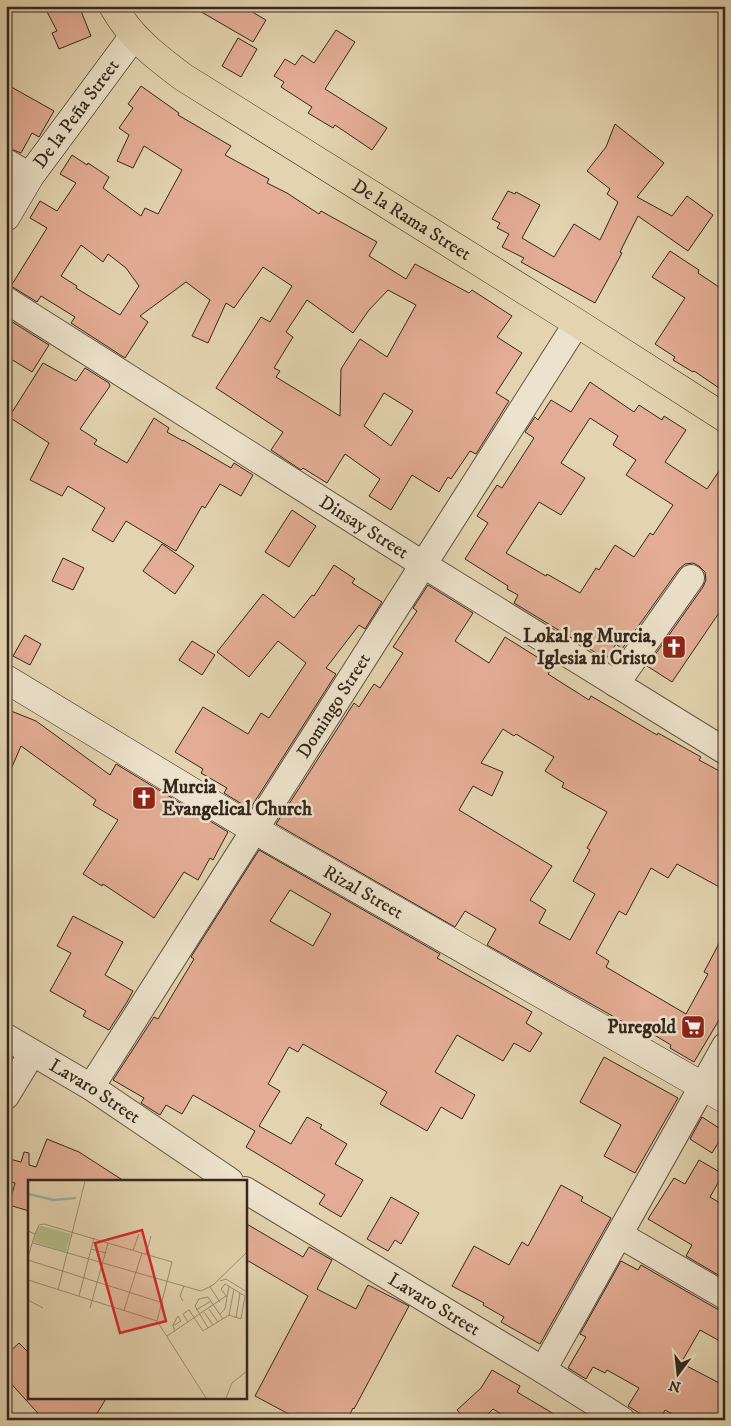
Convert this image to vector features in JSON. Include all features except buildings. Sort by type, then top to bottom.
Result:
[{"type":"highway","name":"De la Rama Street","points":[[113,6],[133,36],[156,57],[183,77],[577,323],[725,418]]},
{"type":"street","name":"De la Peña Street","points":[[6,217],[30,176],[133,36]]},
{"type":"street","points":[[6,162],[30,176]]},
{"type":"street","name":"Dinsay Street","points":[[6,300],[424,565],[725,751]]},
{"type":"street","name":"Domingo Street","points":[[91,1087],[577,323]]},
{"type":"street","points":[[616,684],[691,578]]},
{"type":"street","name":"Rizal Street","points":[[6,679],[255,830],[725,1100]]},
{"type":"street","name":"Lavaro Street","points":[[6,1037],[91,1087],[203,1174],[226,1180]]},
{"type":"street","points":[[544,1370],[725,1046]]},
{"type":"street","points":[[6,1096],[32,1053]]},
{"type":"street","name":"Lavaro Street","points":[[246,1191],[544,1370],[622,1420]]},
{"type":"street","points":[[620,1235],[725,1296]]},
{"type":"place","name":"Lokal ng Murcia, Iglesia ni Cristo","points":[[674,647]]},
{"type":"place","name":"Murcia Evangelical Church","points":[[144,798]]},
{"type":"place","name":"Puregold","points":[[693,1027]]}]
